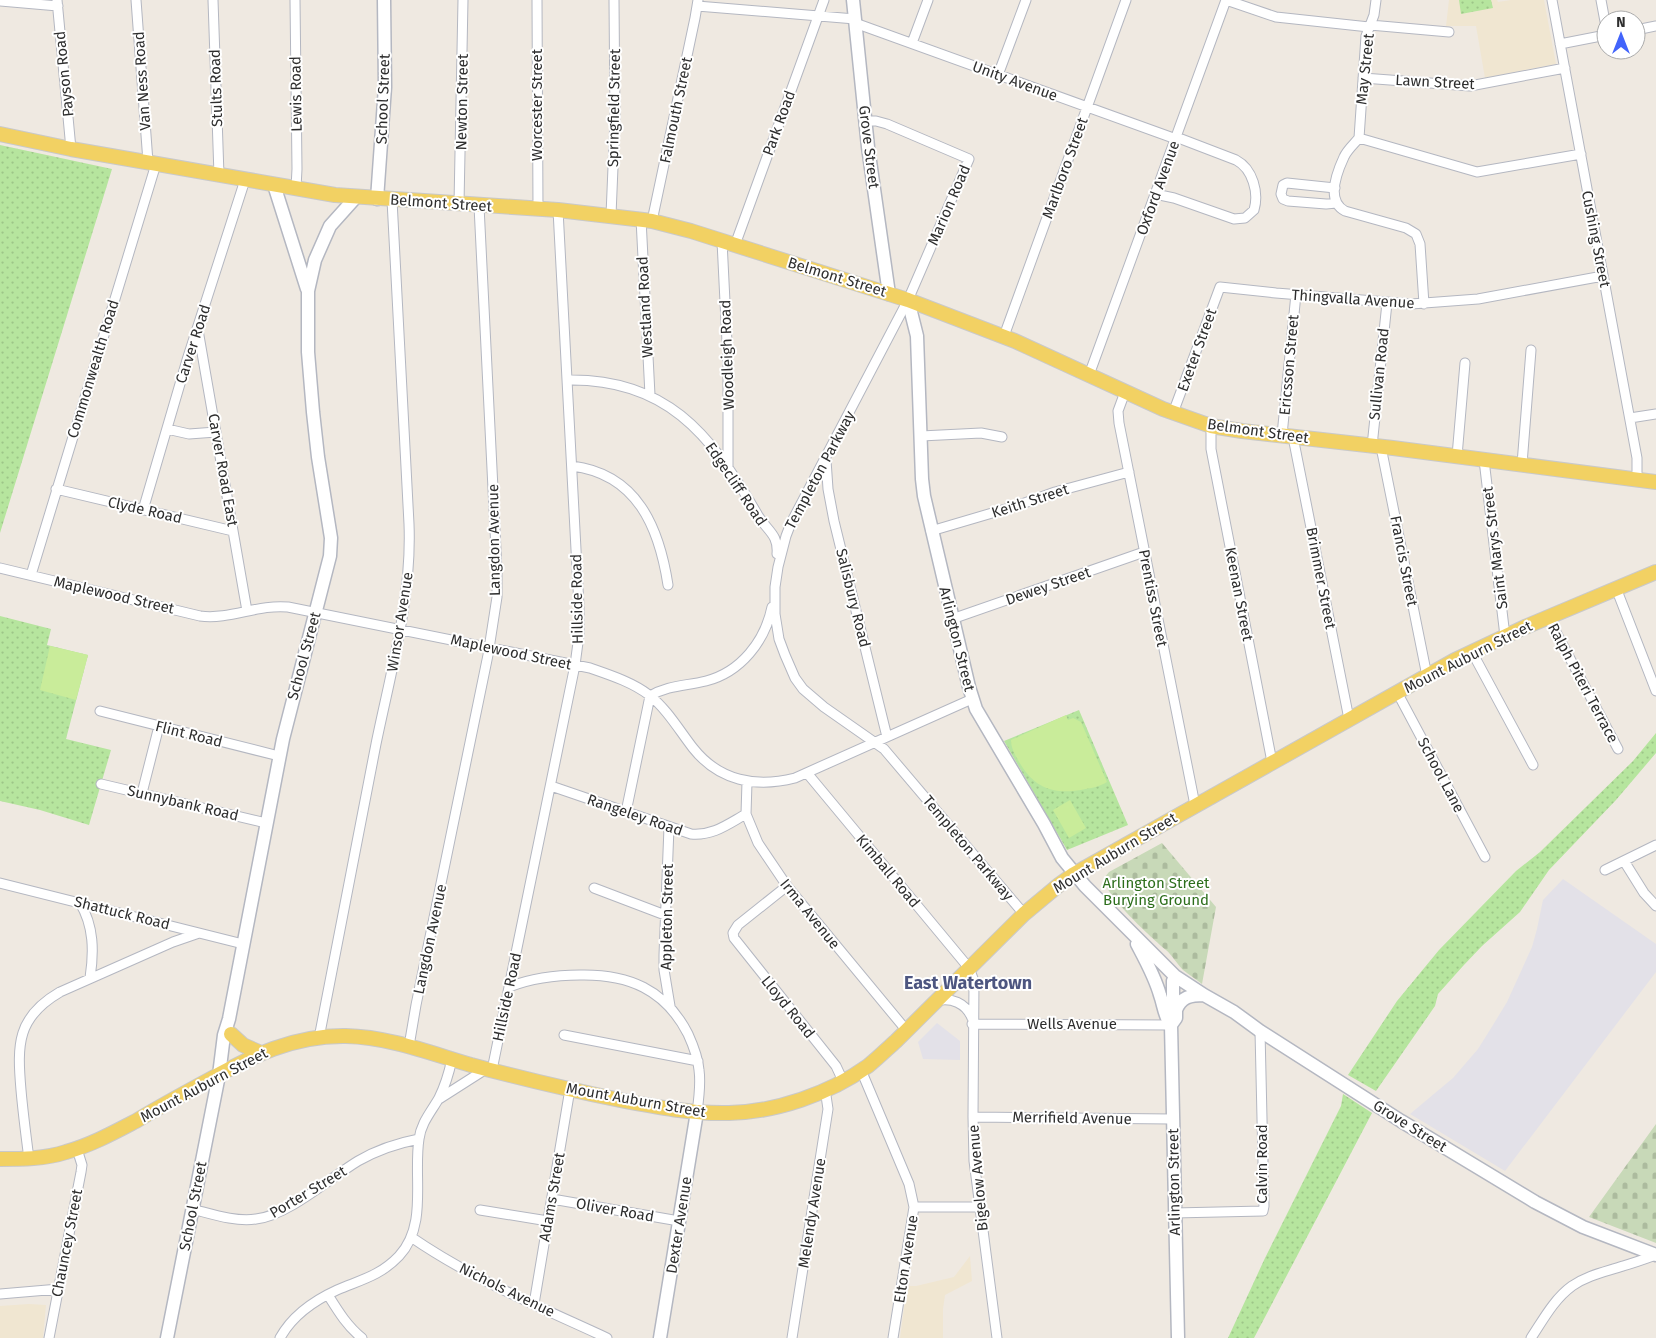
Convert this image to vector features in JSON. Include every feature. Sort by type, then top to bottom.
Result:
[{"type":"main road","name":"Belmont Street","points":[[0,134],[71,149],[245,180],[356,197],[558,210],[647,220],[728,243],[908,300],[1004,336],[1173,413],[1211,426],[1656,482]]},
{"type":"main road","name":"Mount Auburn Street","points":[[0,1159],[56,1155],[77,1149],[113,1133],[261,1053],[294,1042],[347,1036],[409,1046],[489,1070],[570,1089],[697,1112],[728,1113],[765,1110],[788,1104],[843,1081],[874,1061],[907,1031],[1024,914],[1074,874],[1397,692],[1472,652],[1548,617],[1656,572]]},
{"type":"main road","points":[[231,1034],[243,1046],[261,1053]]},
{"type":"street","name":"Van Ness Road","points":[[136,0],[152,163]]},
{"type":"street","name":"Stults Road","points":[[213,0],[219,175]]},
{"type":"street","name":"Lewis Road","points":[[295,0],[296,188]]},
{"type":"street","name":"School Street","points":[[377,199],[384,87],[384,0]]},
{"type":"street","name":"Newton Street","points":[[459,204],[463,0]]},
{"type":"street","name":"Worcester Street","points":[[537,0],[538,209]]},
{"type":"street","name":"Springfield Street","points":[[611,215],[615,119],[614,0]]},
{"type":"street","name":"Park Road","points":[[728,243],[824,0]]},
{"type":"street","name":"Grove Street","points":[[853,0],[865,121],[890,294]]},
{"type":"street","points":[[912,43],[928,0]]},
{"type":"street","points":[[998,75],[1026,0]]},
{"type":"street","name":"Marlboro Street","points":[[1004,336],[1126,0]]},
{"type":"street","points":[[1226,0],[1279,18],[1449,32]]},
{"type":"street","name":"Oxford Avenue","points":[[1089,375],[1226,0]]},
{"type":"street","name":"May Street","points":[[1359,138],[1366,36],[1374,14],[1376,0]]},
{"type":"street","name":"Cushing Street","points":[[1552,0],[1638,463],[1637,479]]},
{"type":"street","points":[[0,1],[57,3]]},
{"type":"street","name":"Payson Road","points":[[57,3],[71,149]]},
{"type":"street","name":"Unity Avenue","points":[[697,3],[818,15],[855,21],[998,75],[1236,160],[1243,164],[1250,174],[1256,200],[1254,210],[1245,218],[1234,219],[1174,198],[1155,194]]},
{"type":"street","name":"Falmouth Street","points":[[647,220],[697,3]]},
{"type":"street","points":[[1560,44],[1596,38]]},
{"type":"street","name":"Lawn Street","points":[[1363,78],[1467,86],[1564,68]]},
{"type":"street","name":"Marion Road","points":[[865,121],[887,124],[969,159],[908,300]]},
{"type":"street","points":[[1424,304],[1420,244],[1416,234],[1406,228],[1345,211],[1336,203],[1334,196],[1335,188],[1344,157],[1359,138],[1477,172],[1581,154]]},
{"type":"street","name":"Commonwealth Road","points":[[31,576],[152,163]]},
{"type":"street","name":"Carver Road","points":[[142,510],[245,180]]},
{"type":"street","points":[[1335,188],[1287,183],[1283,185],[1281,194],[1283,199],[1288,201],[1336,203]]},
{"type":"street","name":"School Street","points":[[274,185],[308,291]]},
{"type":"street","name":"School Street","points":[[168,1338],[219,1075],[225,1027],[229,1019],[279,756],[330,560],[332,542],[318,457],[308,352],[308,291],[315,260],[330,226],[356,197]]},
{"type":"street","name":"Winsor Avenue","points":[[319,1038],[401,629],[407,587],[410,539],[392,200]]},
{"type":"street","name":"Langdon Avenue","points":[[409,1046],[489,648],[497,597],[479,206]]},
{"type":"street","name":"Hillside Road","points":[[489,1070],[509,988],[579,642],[580,614],[558,210]]},
{"type":"street","name":"Westland Road","points":[[647,220],[650,395]]},
{"type":"street","name":"Woodleigh Road","points":[[728,243],[728,468]]},
{"type":"street","name":"Thingvalla Avenue","points":[[1220,287],[1387,303],[1424,304],[1478,299],[1604,276]]},
{"type":"street","name":"Exeter Street","points":[[1173,413],[1220,287]]},
{"type":"street","name":"Ericsson Street","points":[[1288,436],[1296,294]]},
{"type":"street","name":"Arlington Street","points":[[908,300],[917,336],[922,480],[931,531],[972,699],[1061,857],[1074,874],[1175,976],[1173,981],[1173,1002],[1176,1018],[1171,1025]]},
{"type":"street","name":"Templeton Parkway","points":[[908,300],[798,508],[786,536],[775,587],[775,614],[778,633],[795,678],[803,689],[813,699],[890,755],[1024,914]]},
{"type":"street","name":"Sullivan Road","points":[[1377,446],[1387,303]]},
{"type":"street","name":"Carver Road East","points":[[198,329],[247,611]]},
{"type":"street","points":[[1522,464],[1532,350]]},
{"type":"street","points":[[1457,456],[1465,363]]},
{"type":"street","name":"Edgecliff Road","points":[[567,380],[608,382],[635,389],[650,395],[670,407],[691,424],[706,440],[728,468],[760,521],[776,537],[778,545],[772,608],[766,628],[754,648],[739,665],[718,677],[707,681],[664,688],[650,696]]},
{"type":"street","name":"Prentiss Street","points":[[1125,392],[1118,417],[1195,805]]},
{"type":"street","points":[[1630,418],[1656,414]]},
{"type":"street","name":"Keenan Street","points":[[1211,426],[1211,448],[1272,762]]},
{"type":"street","points":[[167,429],[189,434],[216,432]]},
{"type":"street","points":[[920,436],[982,433],[1002,437]]},
{"type":"street","name":"Brimmer Street","points":[[1288,436],[1349,719]]},
{"type":"street","name":"Francis Street","points":[[1377,446],[1427,676]]},
{"type":"street","name":"Salisbury Road","points":[[826,458],[828,489],[834,521],[887,737]]},
{"type":"street","name":"Saint Marys Street","points":[[1484,460],[1506,636]]},
{"type":"street","points":[[572,466],[594,470],[605,475],[620,484],[634,497],[651,522],[657,535],[664,557],[668,585]]},
{"type":"street","name":"Keith Street","points":[[931,531],[1016,506],[1055,492],[1129,472]]},
{"type":"street","name":"Clyde Road","points":[[56,489],[233,531]]},
{"type":"street","name":"Dewey Street","points":[[952,619],[1144,552]]},
{"type":"street","name":"Maplewood Street","points":[[0,568],[200,616],[220,617],[277,606],[316,612],[590,668],[618,678],[642,690],[658,704],[704,760],[726,774],[747,782],[783,781],[807,773],[972,699]]},
{"type":"street","points":[[1616,588],[1656,691]]},
{"type":"street","name":"Ralph Piteri Terrace","points":[[1548,617],[1618,749]]},
{"type":"street","points":[[1472,652],[1533,765]]},
{"type":"street","name":"School Lane","points":[[1397,692],[1485,857]]},
{"type":"street","points":[[626,812],[650,696]]},
{"type":"street","name":"Flint Road","points":[[100,711],[279,756]]},
{"type":"street","points":[[142,793],[159,726]]},
{"type":"street","name":"Kimball Road","points":[[807,773],[969,968]]},
{"type":"street","name":"Irma Avenue","points":[[747,782],[746,814],[748,823],[758,843],[787,886],[907,1031]]},
{"type":"street","name":"Sunnybank Road","points":[[101,784],[266,823]]},
{"type":"street","name":"Rangeley Road","points":[[550,786],[691,834],[708,834],[746,814]]},
{"type":"street","name":"Appleton Street","points":[[669,827],[664,970],[670,1006]]},
{"type":"street","points":[[1605,870],[1656,845]]},
{"type":"street","points":[[1624,861],[1641,888],[1656,906]]},
{"type":"street","name":"Shattuck Road","points":[[0,883],[243,944]]},
{"type":"street","name":"Lloyd Road","points":[[787,886],[738,925],[733,933],[734,938],[836,1066],[843,1081]]},
{"type":"street","points":[[594,888],[665,915]]},
{"type":"street","points":[[80,903],[85,911],[92,935],[90,978]]},
{"type":"street","name":"Arlington Street","points":[[1130,931],[1161,996],[1166,1018],[1171,1025],[1178,1338]]},
{"type":"street","points":[[29,1158],[18,1053],[22,1032],[33,1014],[50,998],[90,978],[173,942],[199,933]]},
{"type":"street","name":"Bigelow Avenue","points":[[969,968],[974,982],[972,1021],[974,1162],[997,1338]]},
{"type":"street","points":[[509,988],[532,979],[545,977],[601,975],[639,984],[651,991],[670,1006],[688,1034],[698,1061],[700,1078],[697,1112]]},
{"type":"street","name":"Grove Street","points":[[1175,976],[1234,1012],[1341,1083],[1552,1212],[1583,1227],[1656,1255]]},
{"type":"street","points":[[1161,996],[1160,990],[1165,982],[1175,976]]},
{"type":"street","points":[[1176,1010],[1178,1004],[1186,997],[1204,995]]},
{"type":"street","points":[[936,1001],[957,1002],[966,1008],[972,1021]]},
{"type":"street","name":"School Street","points":[[219,1075],[226,1060],[231,1034],[229,1019]]},
{"type":"street","name":"Wells Avenue","points":[[972,1021],[1171,1025]]},
{"type":"street","name":"Calvin Road","points":[[1174,1213],[1263,1211],[1260,1031]]},
{"type":"street","points":[[564,1035],[698,1061]]},
{"type":"street","points":[[280,1338],[286,1327],[304,1309],[328,1295],[374,1276],[400,1255],[411,1237],[417,1208],[419,1139],[425,1120],[438,1099],[447,1078],[452,1059]]},
{"type":"street","points":[[438,1099],[489,1070]]},
{"type":"street","name":"Elton Avenue","points":[[862,1070],[910,1184],[914,1207],[893,1338]]},
{"type":"street","name":"Adams Street","points":[[534,1304],[570,1089]]},
{"type":"street","name":"Melendy Avenue","points":[[792,1338],[828,1109],[825,1089]]},
{"type":"street","name":"Dexter Avenue","points":[[660,1338],[697,1112]]},
{"type":"street","name":"Merrifield Avenue","points":[[973,1117],[1172,1119]]},
{"type":"street","name":"Porter Street","points":[[192,1209],[234,1218],[255,1220],[266,1218],[286,1209],[371,1154],[396,1144],[419,1139]]},
{"type":"street","name":"Chauncey Street","points":[[49,1338],[81,1172],[82,1165],[77,1149]]},
{"type":"street","name":"Oliver Road","points":[[552,1199],[679,1221]]},
{"type":"street","points":[[914,1207],[979,1207]]},
{"type":"street","points":[[480,1210],[548,1221]]},
{"type":"street","name":"Nichols Avenue","points":[[411,1237],[454,1265],[606,1338]]},
{"type":"street","points":[[1531,1338],[1557,1300],[1571,1287],[1586,1278],[1604,1271],[1656,1255]]},
{"type":"street","points":[[0,1294],[59,1289]]},
{"type":"street","points":[[328,1295],[342,1317],[362,1338]]},
{"type":"shaded area","points":[[1449,0],[1497,0],[1498,2],[1544,0],[1556,64],[1485,78],[1476,26],[1446,26]]},
{"type":"shaded area","points":[[1563,879],[1656,944],[1656,972],[1505,1171],[1410,1114],[1453,1078],[1478,1049],[1507,1002],[1532,947],[1543,900]]},
{"type":"shaded area","points":[[937,1023],[960,1041],[960,1060],[923,1059],[918,1042]]},
{"type":"shaded area","points":[[970,1256],[972,1281],[945,1295],[943,1338],[900,1338],[907,1286],[916,1286],[954,1277]]},
{"type":"shaded area","points":[[46,1305],[43,1338],[0,1338],[0,1306]]},
{"type":"green space","points":[[1459,0],[1491,0],[1493,8],[1461,14]]},
{"type":"green space","points":[[0,145],[112,169],[0,533]]},
{"type":"green space","points":[[0,616],[51,629],[47,645],[88,655],[66,739],[111,750],[89,825],[40,810],[0,801]]},
{"type":"green space","points":[[50,646],[88,655],[76,700],[40,690]]},
{"type":"green space","points":[[1079,710],[1128,825],[1067,850],[1004,741]]},
{"type":"green space","points":[[1066,715],[1068,720],[1073,718],[1081,722],[1107,782],[1081,790],[1054,790],[1039,785],[1019,762],[1013,750],[1011,740]]},
{"type":"green space","points":[[1656,733],[1656,753],[1616,800],[1549,870],[1520,912],[1482,946],[1438,994],[1435,1006],[1376,1091],[1348,1075],[1397,1001],[1439,950],[1516,871],[1540,852],[1633,761]]},
{"type":"green space","points":[[1070,800],[1086,828],[1069,838],[1053,810]]},
{"type":"green space","name":"Arlington Street Burying Ground","points":[[1162,843],[1216,907],[1202,984],[1183,970],[1168,952],[1129,916],[1111,894],[1104,878],[1109,872]]},
{"type":"green space","points":[[1343,1094],[1372,1113],[1254,1338],[1228,1338],[1265,1258],[1341,1106]]},
{"type":"green space","points":[[1656,1124],[1656,1243],[1589,1217]]},
{"type":"district","name":"East Watertown","points":[[968,983]]}]
